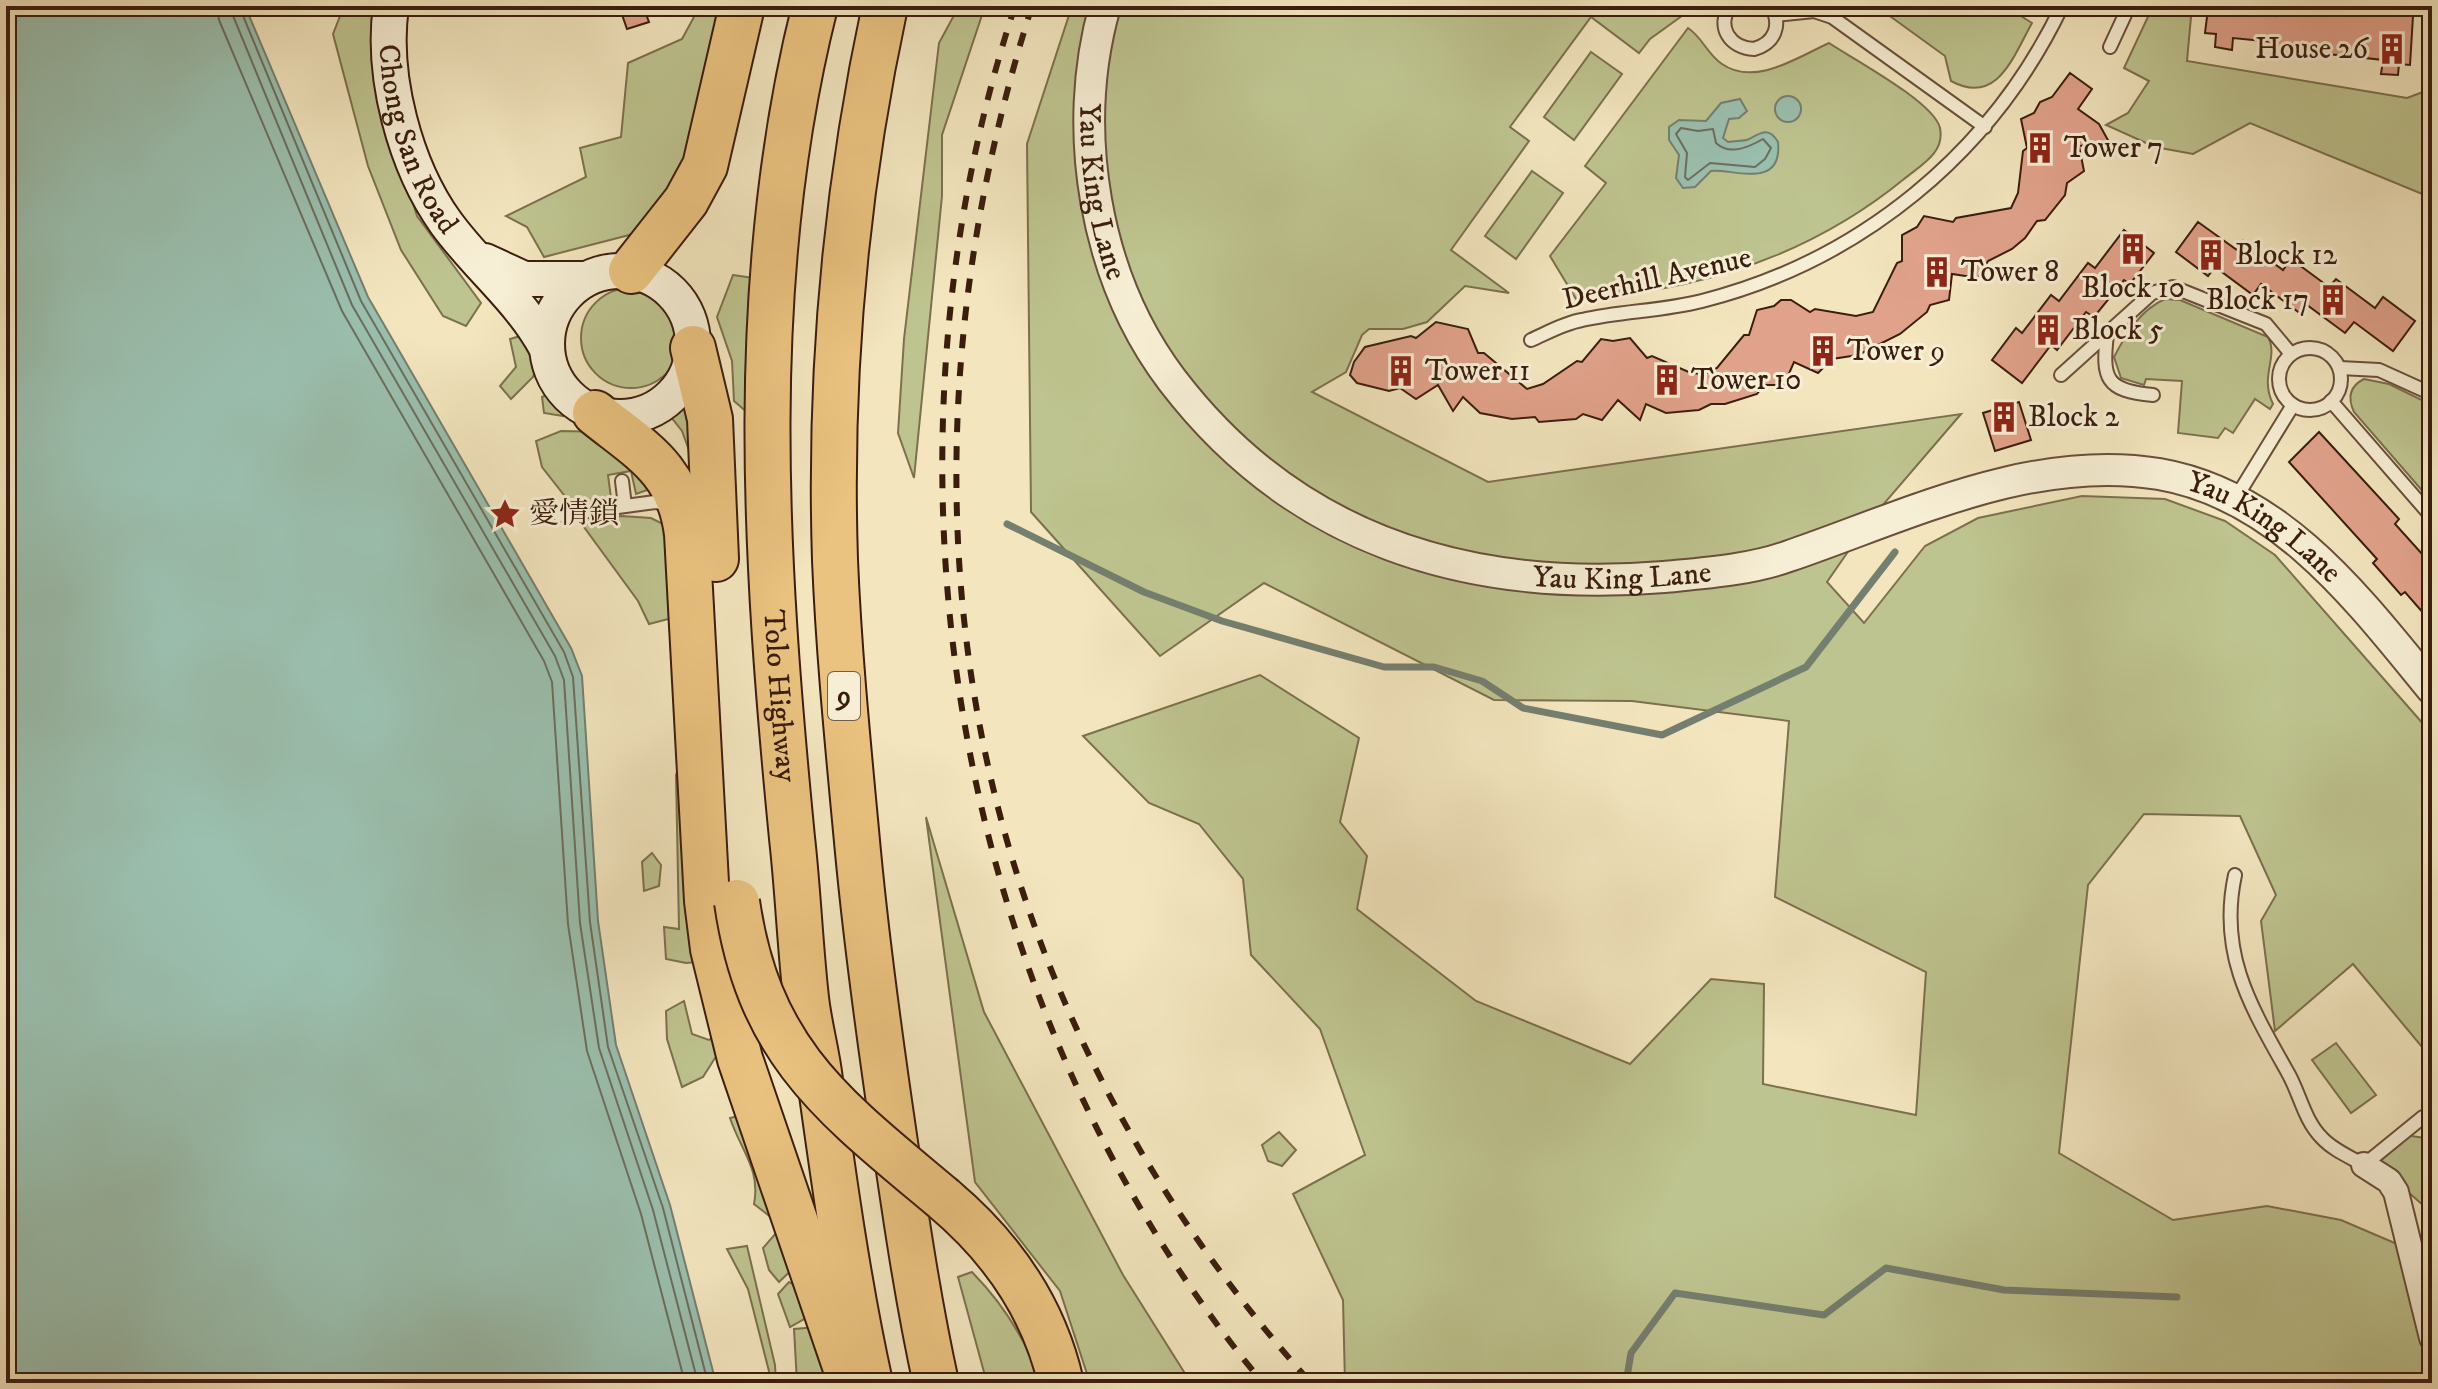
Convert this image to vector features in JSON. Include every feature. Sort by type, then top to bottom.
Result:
[{"type":"highway","points":[[631,271],[686,201],[705,166],[742,6]]},
{"type":"highway","name":"Tolo Highway","points":[[815,6],[796,96],[779,218],[769,340],[766,460],[775,637],[806,1001],[821,1082],[826,1142],[870,1383]]},
{"type":"highway","name":"9","points":[[885,6],[862,132],[843,286],[835,437],[835,557],[844,704],[870,977],[904,1209],[936,1383]]},
{"type":"highway","points":[[693,348],[707,397],[712,444],[725,774],[737,902],[753,977],[766,1010],[793,1056],[841,1111],[956,1209],[994,1246],[1040,1318],[1061,1383]]},
{"type":"highway","points":[[595,413],[667,474],[684,508],[708,917],[713,949],[740,1059],[852,1383]]},
{"type":"main road","name":"Chong San Road","points":[[391,6],[392,72],[414,162],[447,224],[525,310],[546,347],[556,380],[566,394],[595,413]]},
{"type":"main road","name":"Chong San Road","points":[[478,257],[524,279],[584,279],[601,272],[631,271]]},
{"type":"main road","points":[[595,413],[633,416],[653,410],[681,385],[690,365],[693,348],[688,317],[676,297],[659,281],[631,271]]},
{"type":"main road","points":[[546,347],[555,308],[584,279]]},
{"type":"street","name":"Yau King Lane","points":[[1105,6],[1090,99],[1094,187],[1115,271],[1135,319],[1162,367],[1198,415],[1235,453],[1307,507],[1360,534],[1411,552],[1515,574],[1632,580],[1694,574],[1785,558],[1854,531],[2023,479],[2080,470],[2163,475],[2234,501],[2296,540],[2324,565],[2432,689]]},
{"type":"street","points":[[2358,1162],[2389,1181],[2396,1192],[2432,1338]]},
{"type":"lane","points":[[1730,6],[1723,21],[1725,31],[1736,45],[1745,49],[1754,49],[1770,41],[1775,33],[1773,10],[1814,11],[1832,17],[1985,127]]},
{"type":"lane","name":"Deerhill Avenue","points":[[1531,340],[1580,320],[1701,301],[1782,275],[1839,247],[1899,208],[1932,182],[1985,127],[2014,93],[2062,6]]},
{"type":"lane","points":[[2110,47],[2129,6]]},
{"type":"lane","points":[[2061,375],[2152,293],[2173,287],[2266,324],[2291,354]]},
{"type":"lane","points":[[2107,334],[2104,365],[2107,376],[2122,391],[2153,395]]},
{"type":"lane","points":[[2309,347],[2335,359],[2340,368],[2341,387],[2331,401],[2312,410],[2293,405],[2281,389],[2279,380],[2280,370],[2291,354],[2309,347]]},
{"type":"lane","points":[[2340,368],[2379,370],[2432,394]]},
{"type":"lane","points":[[2331,401],[2432,517]]},
{"type":"lane","points":[[2234,501],[2293,405]]},
{"type":"lane","points":[[622,481],[625,506]]},
{"type":"lane","points":[[559,515],[660,502],[684,508]]},
{"type":"lane","points":[[2235,875],[2232,938],[2246,998],[2312,1124],[2329,1144],[2358,1162],[2423,1117]]},
{"type":"green space","points":[[344,6],[372,6],[373,45],[385,112],[417,216],[481,303],[466,326],[443,316],[401,250],[368,166],[333,34]]},
{"type":"green space","points":[[700,6],[732,6],[682,185],[633,234],[544,257],[527,227],[506,216],[586,177],[580,148],[621,137],[628,63],[682,39]]},
{"type":"green space","points":[[959,6],[985,6],[942,135],[942,196],[914,478],[898,433],[904,339],[939,43]]},
{"type":"green space","points":[[1072,6],[1678,6],[1686,13],[1650,39],[1639,53],[1591,17],[1510,127],[1529,141],[1451,250],[1509,293],[1465,286],[1427,322],[1403,329],[1369,329],[1362,335],[1346,372],[1312,392],[1488,482],[1961,414],[1870,520],[1827,582],[1864,623],[1925,546],[1978,518],[2082,496],[2165,499],[2225,521],[2275,555],[2432,734],[2432,1059],[2353,964],[2275,1031],[2261,921],[2276,895],[2240,816],[2144,814],[2088,885],[2059,1153],[2173,1220],[2267,1206],[2341,1220],[2432,1259],[2432,1375],[2418,1383],[1345,1383],[1343,1300],[1293,1194],[1365,1155],[1320,1029],[1251,955],[1243,879],[1199,824],[1149,803],[1083,736],[1260,675],[1359,738],[1340,822],[1367,856],[1357,909],[1476,1001],[1630,1064],[1711,979],[1764,984],[1763,1084],[1916,1115],[1926,972],[1775,897],[1789,721],[1632,701],[1494,700],[1264,583],[1160,656],[1031,512],[1027,144]]},
{"type":"green space","points":[[1876,6],[2005,6],[2032,23],[2002,74],[1992,83],[1967,87],[1951,81],[1945,56]]},
{"type":"green space","points":[[2153,6],[2192,6],[2187,61],[2407,98],[2431,89],[2432,198],[2250,123],[2193,154],[2155,147],[2106,125],[2128,113],[2149,81],[2124,68]]},
{"type":"green space","points":[[1688,28],[1722,64],[1748,72],[1790,62],[1829,43],[1924,106],[1940,128],[1939,145],[1924,163],[1868,206],[1791,249],[1708,278],[1665,288],[1576,299],[1550,256],[1606,183],[1585,166]]},
{"type":"green space","points":[[1591,52],[1622,74],[1574,140],[1544,117]]},
{"type":"green space","points":[[1532,171],[1563,193],[1516,259],[1485,236]]},
{"type":"green space","points":[[733,275],[754,278],[749,414],[734,401],[732,361],[717,317]]},
{"type":"green space","points":[[631,288],[650,292],[666,303],[677,319],[681,338],[677,357],[666,373],[650,384],[631,388],[612,384],[596,373],[585,357],[581,338],[585,319],[596,303],[612,292]]},
{"type":"green space","points":[[2165,299],[2180,300],[2268,337],[2271,352],[2268,385],[2273,404],[2270,409],[2255,399],[2233,433],[2225,428],[2218,438],[2178,433],[2182,381],[2146,379],[2144,385],[2121,378],[2114,357],[2119,348],[2141,316]]},
{"type":"green space","points":[[524,335],[540,360],[533,377],[511,399],[500,386],[516,367],[510,339]]},
{"type":"green space","points":[[2364,379],[2389,384],[2432,405],[2432,502],[2354,412],[2351,392]]},
{"type":"green space","points":[[552,393],[563,404],[563,416],[544,413],[542,397]]},
{"type":"green space","points":[[685,396],[698,406],[690,453],[682,431],[667,412]]},
{"type":"green space","points":[[561,431],[604,432],[650,489],[636,494],[631,471],[608,475],[611,498],[575,509],[542,467],[536,441]]},
{"type":"green space","points":[[592,518],[651,518],[673,529],[676,617],[649,624],[638,601],[584,527]]},
{"type":"green space","points":[[690,739],[706,961],[686,963],[666,959],[664,927],[679,929],[676,775]]},
{"type":"green space","points":[[926,817],[984,1012],[1123,1275],[1191,1383],[1090,1383],[1060,1291],[975,1182]]},
{"type":"green space","points":[[652,853],[661,865],[659,886],[644,891],[642,862]]},
{"type":"green space","points":[[684,1001],[692,1034],[709,1040],[729,1029],[733,1050],[715,1058],[703,1077],[682,1087],[667,1039],[666,1011]]},
{"type":"green space","points":[[2336,1043],[2376,1095],[2351,1113],[2312,1060]]},
{"type":"green space","points":[[743,1115],[772,1218],[754,1204],[755,1180],[730,1118]]},
{"type":"green space","points":[[1279,1132],[1296,1150],[1282,1166],[1268,1161],[1262,1145]]},
{"type":"green space","points":[[2398,1134],[2432,1139],[2432,1213],[2407,1191],[2367,1175]]},
{"type":"green space","points":[[776,1233],[790,1235],[800,1262],[779,1282],[769,1270],[763,1248]]},
{"type":"green space","points":[[747,1246],[775,1365],[776,1383],[772,1383],[748,1289],[727,1249]]},
{"type":"green space","points":[[972,1272],[1013,1323],[1040,1383],[987,1383],[958,1277]]},
{"type":"green space","points":[[789,1282],[804,1291],[813,1314],[790,1327],[778,1294]]},
{"type":"green space","points":[[817,1327],[844,1383],[797,1383],[794,1329]]},
{"type":"water","points":[[6,6],[245,6],[368,297],[571,648],[582,676],[598,921],[616,1045],[670,1205],[716,1383],[6,1383]]},
{"type":"water","points":[[1788,96],[1797,100],[1801,109],[1797,118],[1788,122],[1779,118],[1775,109],[1779,100]]},
{"type":"water","points":[[1740,99],[1747,111],[1739,118],[1729,119],[1723,138],[1728,142],[1747,140],[1765,132],[1772,134],[1778,142],[1777,157],[1772,167],[1754,174],[1711,171],[1695,187],[1683,188],[1676,178],[1679,155],[1669,140],[1669,127],[1679,120],[1706,121],[1721,103]]},
{"type":"building","points":[[619,6],[643,6],[649,22],[627,29]]},
{"type":"building","points":[[2219,6],[2241,6],[2240,11],[2275,16],[2276,6],[2408,6],[2407,15],[2413,16],[2410,65],[2399,64],[2398,75],[2381,74],[2383,60],[2328,54],[2328,47],[2290,43],[2289,55],[2271,53],[2273,42],[2233,38],[2232,50],[2215,47],[2216,34],[2205,33],[2208,9],[2219,10]]},
{"type":"building","points":[[2070,73],[2092,89],[2078,109],[2099,124],[2109,142],[2079,146],[2084,171],[2067,183],[2065,195],[2045,220],[2037,221],[2012,249],[1988,261],[1978,278],[1952,274],[1949,300],[1930,305],[1927,312],[1900,334],[1858,355],[1832,359],[1818,373],[1794,362],[1784,385],[1764,385],[1757,394],[1725,404],[1711,404],[1699,410],[1666,413],[1646,404],[1640,420],[1618,400],[1602,420],[1583,414],[1576,419],[1539,422],[1535,417],[1512,419],[1480,413],[1463,397],[1453,411],[1438,385],[1416,399],[1400,388],[1389,391],[1357,383],[1350,375],[1354,362],[1365,347],[1411,336],[1416,338],[1436,322],[1468,329],[1478,353],[1484,353],[1527,389],[1543,384],[1577,361],[1582,362],[1601,339],[1613,341],[1630,338],[1647,358],[1652,356],[1691,373],[1704,374],[1717,368],[1744,335],[1749,335],[1757,310],[1774,306],[1781,300],[1791,300],[1810,312],[1815,309],[1856,316],[1873,312],[1897,263],[1902,261],[1902,235],[1917,227],[1924,216],[1953,222],[1956,218],[2011,208],[2018,193],[2023,151],[2027,148],[2021,119],[2034,113],[2040,102],[2052,97]]},
{"type":"building","points":[[2198,222],[2237,250],[2243,241],[2283,270],[2291,259],[2329,287],[2336,279],[2375,308],[2383,297],[2415,321],[2393,351],[2354,322],[2345,333],[2307,305],[2301,314],[2261,284],[2253,295],[2215,267],[2208,276],[2176,252]]},
{"type":"building","points":[[2124,230],[2154,253],[2130,284],[2124,280],[2094,317],[2086,312],[2057,350],[2051,345],[2022,383],[1992,360],[2016,328],[2022,333],[2051,295],[2059,301],[2088,263],[2095,268]]},
{"type":"building","points":[[2019,402],[2031,440],[1995,451],[1983,413]]},
{"type":"building","points":[[2319,432],[2399,519],[2395,524],[2432,565],[2432,623],[2405,592],[2401,595],[2373,563],[2377,559],[2289,462]]},
{"type":"waterway","points":[[1007,524],[1144,592],[1222,621],[1384,667],[1434,667],[1482,681],[1523,708],[1662,735],[1806,667],[1895,552]]},
{"type":"waterway","points":[[1626,1383],[1631,1353],[1675,1293],[1824,1315],[1886,1268],[2004,1290],[2177,1297]]},
{"type":"railway","points":[[1015,6],[969,182],[946,362],[944,545],[965,726],[1007,904],[1071,1074],[1157,1235],[1263,1383]]},
{"type":"railway","points":[[1032,6],[984,192],[960,376],[959,557],[981,734],[1028,907],[1098,1073],[1192,1232],[1311,1383]]},
{"type":"place","name":"House 26","points":[[2392,49]]},
{"type":"place","name":"Tower 7","points":[[2040,148]]},
{"type":"place","name":"Block 10","points":[[2133,249]]},
{"type":"place","name":"Block 12","points":[[2211,255]]},
{"type":"place","name":"Tower 8","points":[[1937,272]]},
{"type":"place","name":"Block 17","points":[[2333,300]]},
{"type":"place","name":"Block 5","points":[[2048,330]]},
{"type":"place","name":"Tower 9","points":[[1823,351]]},
{"type":"place","name":"Tower 11","points":[[1401,371]]},
{"type":"place","name":"Tower 10","points":[[1667,380]]},
{"type":"place","name":"Block 2","points":[[2004,417]]},
{"type":"place","name":"愛情鎖","points":[[505,514]]}]
